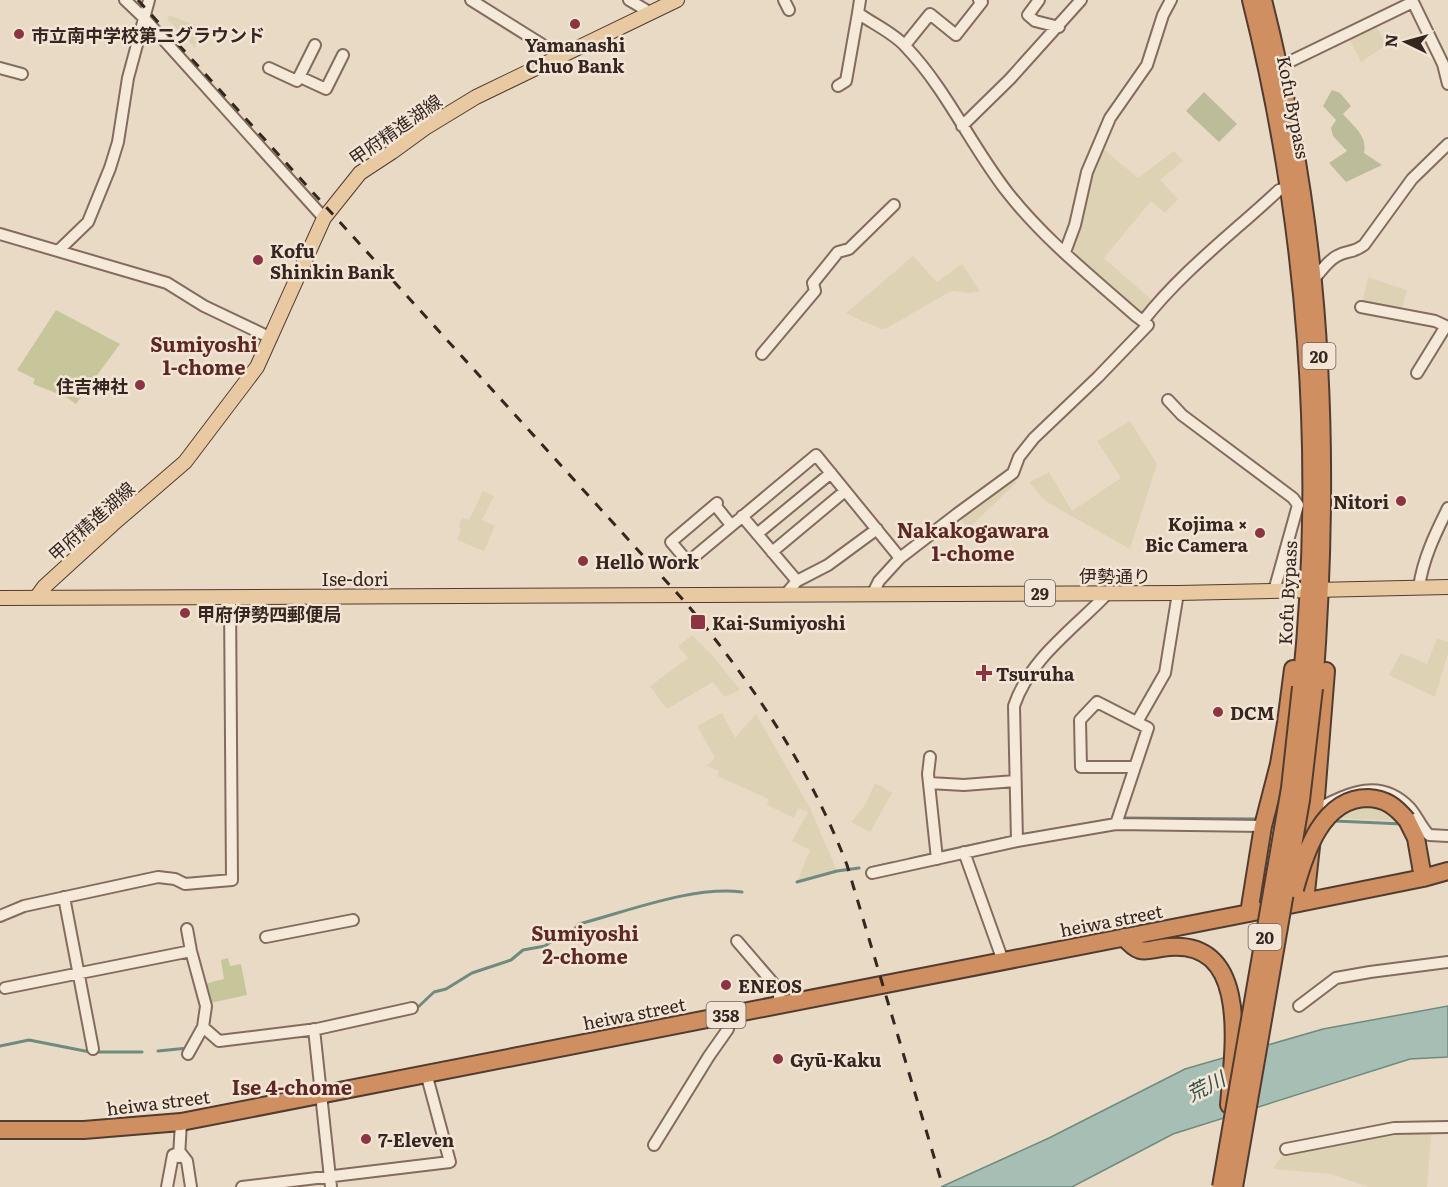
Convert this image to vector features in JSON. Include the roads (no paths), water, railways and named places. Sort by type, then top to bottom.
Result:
[{"type":"highway","points":[[1240,0],[1258,68],[1271,137],[1288,181]]},
{"type":"highway","name":"Kofu Bypass","points":[[1234,1187],[1301,800],[1317,594],[1322,490],[1319,365],[1312,281],[1296,158],[1265,30],[1251,0]]},
{"type":"highway","name":"Kofu Bypass","points":[[1223,1180],[1308,687],[1304,658],[1317,594],[1310,480],[1306,350],[1288,181],[1265,30],[1263,0]]},
{"type":"highway","points":[[1273,0],[1299,126],[1296,158]]},
{"type":"highway","points":[[1305,901],[1315,810],[1329,614],[1317,594]]},
{"type":"highway","points":[[1249,913],[1263,826],[1279,764],[1293,668],[1304,658]]},
{"type":"highway","points":[[1265,1011],[1273,1001],[1284,934],[1299,873],[1313,840],[1325,820],[1343,803],[1365,798],[1382,799],[1396,807],[1407,820],[1416,838],[1423,878]]},
{"type":"highway","name":"heiwa street","points":[[0,1130],[84,1130],[181,1122],[1249,913],[1448,871]]},
{"type":"highway","points":[[1124,937],[1136,950],[1184,947],[1209,957],[1220,967],[1228,986],[1233,1009],[1232,1058],[1223,1180]]},
{"type":"main road","name":"甲府精進湖線","points":[[36,598],[44,587],[112,524],[185,462],[257,367],[324,218],[360,173],[425,128],[476,97],[677,0]]},
{"type":"main road","name":"伊勢通り","points":[[785,595],[1274,591],[1317,594],[1448,587]]},
{"type":"main road","name":"Ise-dori","points":[[0,598],[785,595]]},
{"type":"street","points":[[125,0],[145,19],[324,218]]},
{"type":"street","points":[[58,251],[88,222],[110,168],[118,142],[128,78],[149,0]]},
{"type":"street","points":[[471,0],[562,57]]},
{"type":"street","points":[[629,0],[660,7]]},
{"type":"street","points":[[838,86],[846,81],[860,0]]},
{"type":"street","points":[[905,45],[930,14],[956,35],[982,2],[979,0]]},
{"type":"street","points":[[1039,0],[1028,15],[1035,21],[1059,27]]},
{"type":"street","points":[[962,126],[1010,80],[1081,0]]},
{"type":"street","points":[[1065,252],[1075,225],[1087,172],[1110,118],[1147,65],[1163,15],[1171,0]]},
{"type":"street","points":[[1287,63],[1413,1],[1443,63],[1448,84]]},
{"type":"street","points":[[858,13],[905,45],[945,97],[1009,195],[1065,252],[1148,325],[1034,438],[1019,457],[1012,473],[900,558],[879,581],[873,593]]},
{"type":"street","points":[[268,68],[297,81],[315,45]]},
{"type":"street","points":[[300,77],[326,89],[343,55]]},
{"type":"street","points":[[0,68],[22,74]]},
{"type":"street","points":[[1312,281],[1333,258],[1340,254],[1356,252],[1364,245],[1412,179],[1448,144]]},
{"type":"street","points":[[1143,321],[1159,300],[1216,244],[1288,181]]},
{"type":"street","points":[[762,354],[815,291],[813,283],[838,252],[849,249],[894,205]]},
{"type":"street","points":[[0,234],[167,283],[204,306],[271,338]]},
{"type":"street","points":[[1361,307],[1434,321],[1447,326],[1417,373]]},
{"type":"street","points":[[1168,400],[1182,415],[1293,498],[1298,505],[1274,591]]},
{"type":"street","points":[[731,525],[716,504],[670,542],[688,562],[816,456],[900,558]]},
{"type":"street","points":[[757,534],[831,473]]},
{"type":"street","points":[[772,552],[845,491]]},
{"type":"street","points":[[1419,587],[1421,572],[1430,546],[1448,508]]},
{"type":"street","points":[[742,516],[797,582]]},
{"type":"street","points":[[785,595],[797,582],[828,565],[877,529]]},
{"type":"street","points":[[1017,841],[1014,706],[1021,686],[1071,626],[1093,609],[1108,593]]},
{"type":"street","points":[[1137,722],[1165,673],[1178,593]]},
{"type":"street","points":[[0,916],[24,906],[158,877],[175,879],[185,884],[232,880],[230,598]]},
{"type":"street","points":[[1116,824],[1135,767],[1148,728],[1097,702],[1080,720],[1081,767],[1135,767]]},
{"type":"street","points":[[930,757],[928,774],[937,858]]},
{"type":"street","points":[[929,783],[964,785],[1015,781]]},
{"type":"street","points":[[1315,810],[1358,791],[1384,793],[1408,806],[1429,835],[1448,836]]},
{"type":"street","points":[[872,873],[1017,841],[1116,824],[1263,826]]},
{"type":"street","points":[[964,852],[1003,961]]},
{"type":"street","points":[[64,897],[93,1049]]},
{"type":"street","points":[[266,937],[352,920]]},
{"type":"street","points":[[187,928],[206,1006],[203,1027],[188,1054]]},
{"type":"street","points":[[737,941],[780,991],[778,1005]]},
{"type":"street","points":[[5,988],[191,951]]},
{"type":"street","points":[[1299,1006],[1336,978],[1448,962]]},
{"type":"street","points":[[203,1027],[219,1041],[314,1029],[412,1008]]},
{"type":"street","points":[[654,1145],[728,1029],[729,1015]]},
{"type":"street","points":[[314,1029],[331,1182]]},
{"type":"street","points":[[242,1187],[331,1182],[450,1162],[426,1073]]},
{"type":"street","points":[[174,1187],[179,1166],[181,1122]]},
{"type":"street","points":[[1286,1149],[1394,1128],[1448,1127]]},
{"type":"street","points":[[167,1187],[173,1155],[180,1152]]},
{"type":"street","points":[[180,1152],[187,1161],[191,1187]]},
{"type":"water","name":"荒川","points":[[1448,1006],[1448,1057],[1410,1059],[1173,1134],[1072,1187],[941,1187],[1049,1138],[1185,1069],[1323,1029]]},
{"type":"waterway","points":[[1122,818],[1259,819]]},
{"type":"waterway","points":[[940,852],[1115,819]]},
{"type":"waterway","points":[[1335,821],[1403,824]]},
{"type":"waterway","points":[[910,859],[932,854]]},
{"type":"waterway","points":[[870,868],[892,863]]},
{"type":"waterway","points":[[797,882],[837,871],[859,868]]},
{"type":"waterway","points":[[416,1009],[434,992],[446,989],[472,973],[511,960],[523,950],[545,946],[553,940],[569,935],[579,924],[681,896],[722,891],[742,892]]},
{"type":"waterway","points":[[0,1046],[29,1040],[90,1052],[142,1052]]},
{"type":"waterway","points":[[158,1051],[188,1048]]},
{"type":"railway","points":[[138,0],[686,603],[756,695],[816,794],[847,865],[943,1187]]},
{"type":"place","name":"Yamanashi Chuo Bank","points":[[575,24]]},
{"type":"place","name":"市立南中学校第二グラウンド","points":[[19,34]]},
{"type":"place","name":"Kofu Shinkin Bank","points":[[258,260]]},
{"type":"place","name":"住吉神社","points":[[140,385]]},
{"type":"place","name":"Nitori","points":[[1401,501]]},
{"type":"place","name":"Kojima × Bic Camera","points":[[1260,533]]},
{"type":"place","name":"Hello Work","points":[[583,561]]},
{"type":"place","name":"甲府伊勢四郵便局","points":[[185,613]]},
{"type":"place","name":"Kai-Sumiyoshi","points":[[698,622]]},
{"type":"place","name":"Tsuruha","points":[[984,673]]},
{"type":"place","name":"DCM","points":[[1218,712]]},
{"type":"place","name":"ENEOS","points":[[726,985]]},
{"type":"place","name":"Gyū-Kaku","points":[[778,1059]]},
{"type":"place","name":"7-Eleven","points":[[366,1139]]},
{"type":"district","name":"Sumiyoshi 1-chome","points":[[204,354]]},
{"type":"district","name":"Nakakogawara 1-chome","points":[[973,540]]},
{"type":"district","name":"Sumiyoshi 2-chome","points":[[585,944]]},
{"type":"district","name":"Ise 4-chome","points":[[292,1086]]}]
